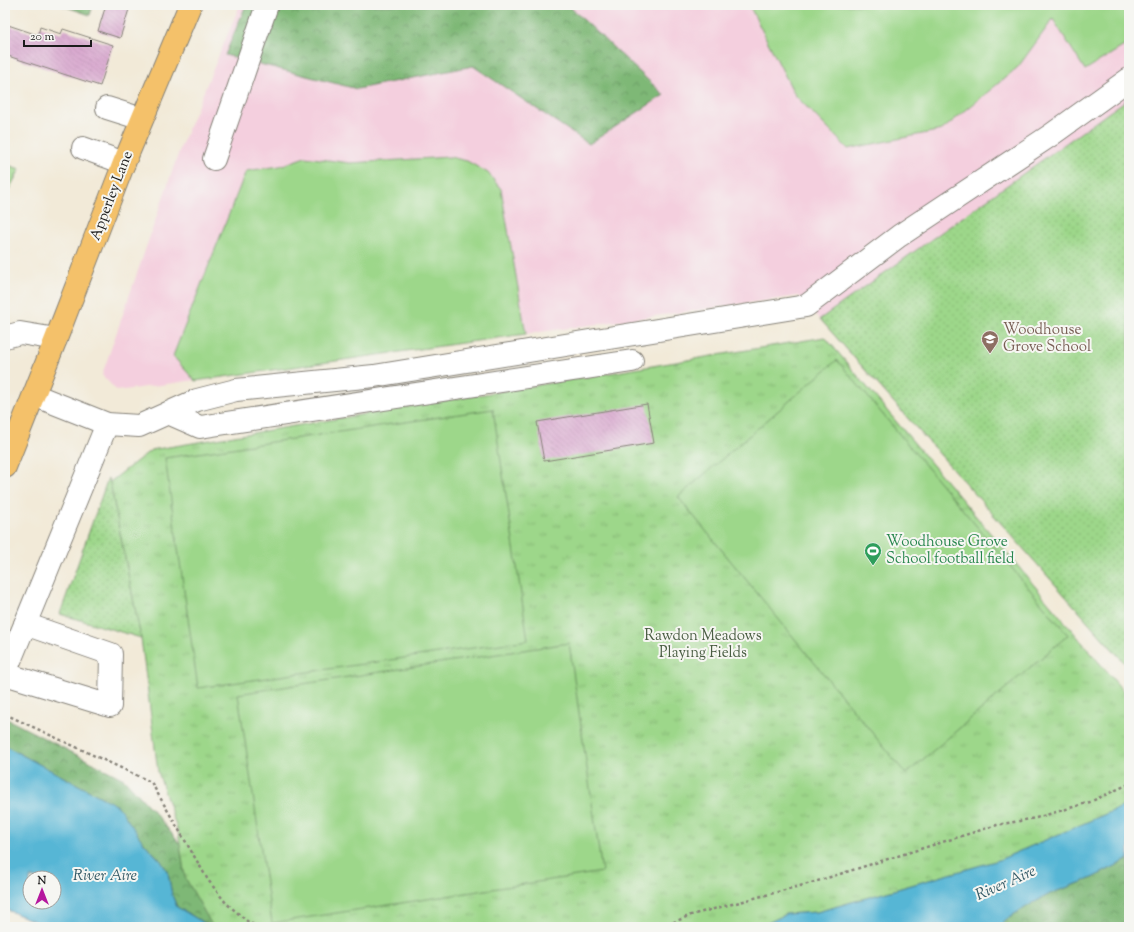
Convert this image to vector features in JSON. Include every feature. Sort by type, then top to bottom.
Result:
[{"type":"highway","name":"Apperley Lane","points":[[5,467],[124,163],[190,5]]},
{"type":"street","points":[[214,159],[267,5]]},
{"type":"street","points":[[34,395],[107,424],[139,426],[197,400],[236,390],[374,376],[806,306],[899,236],[1051,135],[1129,79]]},
{"type":"street","points":[[107,108],[142,119]]},
{"type":"street","points":[[83,148],[124,163]]},
{"type":"street","points":[[5,337],[20,333],[56,339]]},
{"type":"street","points":[[168,413],[200,427],[632,361]]},
{"type":"street","points":[[25,624],[111,654],[110,706],[5,673],[25,624],[107,424]]},
{"type":"path","points":[[5,714],[151,782],[208,880],[226,903],[247,921],[257,927]]},
{"type":"path","points":[[662,927],[691,915],[811,883],[997,825],[1036,818],[1090,802],[1129,784]]},
{"type":"shaded area","name":"Woodhouse Grove School","points":[[240,5],[1129,5],[1129,668],[799,296],[117,391],[102,375],[181,146]]},
{"type":"green space","points":[[61,5],[93,5],[90,15]]},
{"type":"green space","points":[[246,5],[568,5],[664,95],[589,144],[473,66],[357,89],[225,55]]},
{"type":"green space","points":[[749,5],[1129,5],[1129,43],[1085,70],[1053,19],[1018,67],[942,130],[848,149],[795,95]]},
{"type":"green space","points":[[1129,98],[1129,668],[820,319]]},
{"type":"green space","points":[[305,157],[350,163],[450,157],[467,161],[488,173],[501,189],[526,334],[195,381],[173,356],[246,171],[280,166]]},
{"type":"green space","points":[[5,164],[20,169],[5,197]]},
{"type":"green space","name":"Rawdon Meadows Playing Fields","points":[[825,337],[1129,698],[1129,804],[999,860],[817,912],[786,914],[760,927],[213,927],[185,877],[178,832],[158,772],[141,638],[110,482],[151,450]]},
{"type":"green space","name":"Woodhouse Grove School football field","points":[[837,360],[1068,635],[906,774],[678,497]]},
{"type":"green space","points":[[493,409],[528,640],[198,688],[165,458]]},
{"type":"green space","points":[[108,478],[110,482],[141,638],[60,614]]},
{"type":"green space","points":[[569,643],[602,872],[272,923],[238,694]]},
{"type":"green space","points":[[5,718],[124,779],[156,814],[180,844],[185,877],[213,927],[177,907],[172,895],[168,873],[161,861],[103,798],[5,746]]},
{"type":"green space","points":[[1129,859],[1128,927],[998,927],[1011,916],[1032,903],[1052,893],[1090,879]]},
{"type":"water","name":"River Aire","points":[[5,746],[118,806],[143,842],[161,861],[168,873],[172,895],[177,907],[211,927],[48,927],[5,909]]},
{"type":"water","name":"River Aire","points":[[1129,804],[1129,859],[1090,879],[1052,893],[1011,916],[998,927],[760,927],[786,914],[817,912],[999,860]]},
{"type":"building","points":[[106,5],[130,6],[120,38],[98,31]]},
{"type":"building","points":[[5,24],[38,35],[40,27],[61,34],[63,29],[113,45],[100,86],[5,55]]},
{"type":"building","points":[[647,404],[654,443],[544,461],[537,422]]},
{"type":"place","name":"Woodhouse Grove School","points":[[990,354]]},
{"type":"place","name":"Woodhouse Grove School football field","points":[[873,566]]}]
